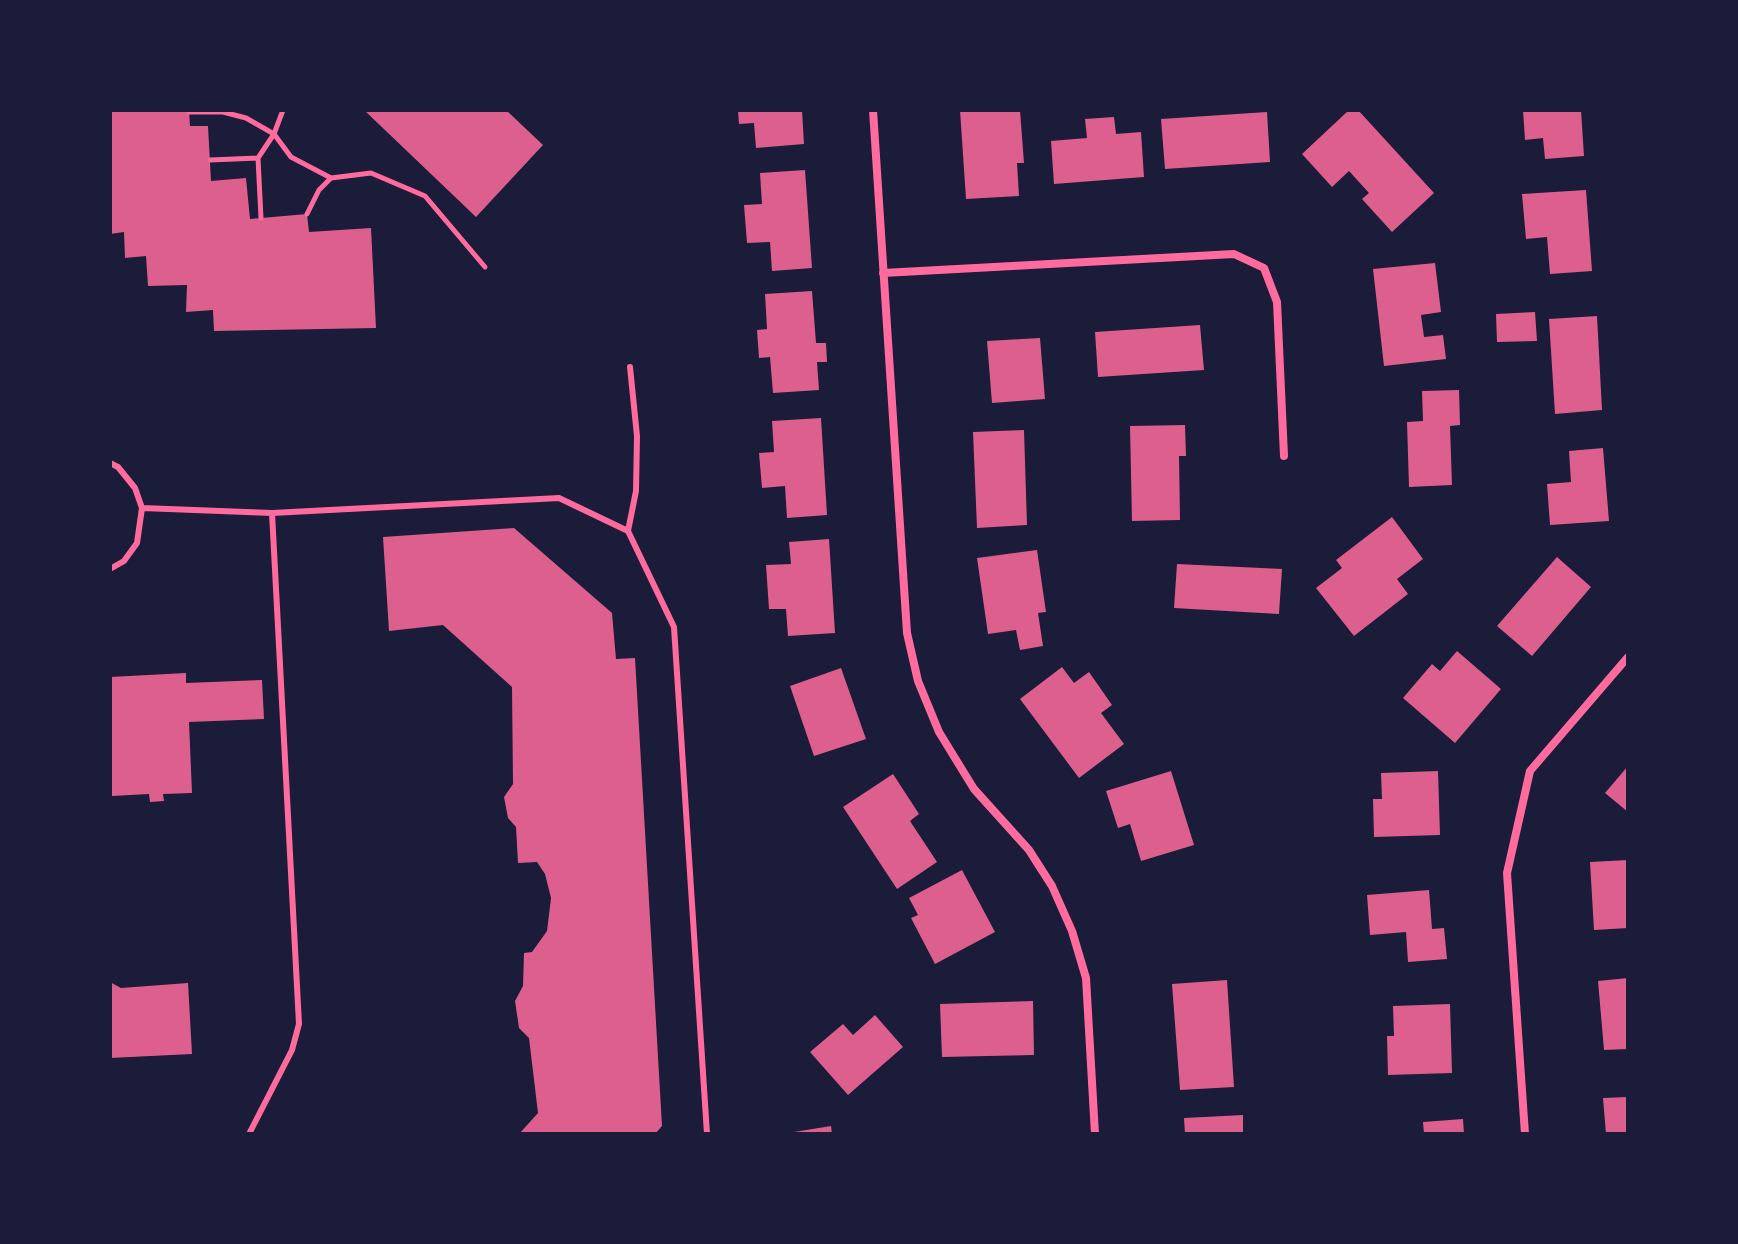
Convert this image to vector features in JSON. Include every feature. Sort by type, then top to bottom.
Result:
[{"type":"street","points":[[873,110],[907,633],[918,681],[939,732],[974,789],[1029,850],[1052,886],[1072,931],[1086,978],[1095,1134]]},
{"type":"street","points":[[883,273],[1234,254],[1264,268],[1277,302],[1284,456]]},
{"type":"street","points":[[1525,1134],[1507,873],[1530,771],[1628,657]]},
{"type":"lane","points":[[630,367],[637,436],[636,491],[628,531],[674,627],[707,1134]]},
{"type":"lane","points":[[110,463],[118,467],[135,488],[142,508],[137,543],[124,561],[110,569]]},
{"type":"lane","points":[[142,508],[272,513],[559,498],[628,531]]},
{"type":"lane","points":[[249,1134],[292,1050],[299,1024],[272,513]]},
{"type":"path","points":[[261,218],[258,158],[274,134],[283,110]]},
{"type":"path","points":[[189,112],[223,112],[246,118],[274,134],[291,157],[331,178],[371,173],[425,196],[485,267]]},
{"type":"path","points":[[210,160],[258,158]]},
{"type":"path","points":[[307,214],[319,190],[331,178]]},
{"type":"building","points":[[110,110],[189,110],[190,126],[208,126],[211,181],[246,178],[250,219],[307,214],[309,232],[371,228],[376,328],[214,331],[213,310],[186,312],[187,285],[148,286],[146,256],[125,258],[124,232],[110,234]]},
{"type":"building","points":[[364,110],[506,110],[543,145],[476,217]]},
{"type":"building","points":[[738,110],[802,110],[804,144],[756,148],[754,123],[739,124]]},
{"type":"building","points":[[960,110],[1020,110],[1024,163],[1017,163],[1019,196],[966,199]]},
{"type":"building","points":[[1349,110],[1358,110],[1434,193],[1392,232],[1362,199],[1369,193],[1349,171],[1332,187],[1302,154]]},
{"type":"building","points":[[1523,110],[1581,110],[1584,156],[1545,159],[1543,138],[1525,140]]},
{"type":"building","points":[[1267,112],[1270,162],[1165,169],[1161,119]]},
{"type":"building","points":[[1114,117],[1116,134],[1141,132],[1144,177],[1054,184],[1051,141],[1087,138],[1085,119]]},
{"type":"building","points":[[805,170],[812,268],[772,271],[770,242],[747,243],[744,205],[762,204],[760,173]]},
{"type":"building","points":[[1586,190],[1592,271],[1550,274],[1547,237],[1526,239],[1522,194]]},
{"type":"building","points":[[1435,263],[1441,312],[1421,315],[1424,337],[1443,335],[1446,359],[1384,366],[1373,269]]},
{"type":"building","points":[[812,291],[816,343],[826,343],[827,362],[817,362],[819,390],[773,393],[770,357],[759,358],[757,330],[767,329],[765,294]]},
{"type":"building","points":[[1535,312],[1537,341],[1497,342],[1496,314]]},
{"type":"building","points":[[1597,316],[1602,410],[1555,414],[1549,319]]},
{"type":"building","points":[[1200,325],[1204,370],[1098,377],[1095,332]]},
{"type":"building","points":[[1040,338],[1045,399],[992,403],[987,341]]},
{"type":"building","points":[[1459,390],[1460,425],[1450,426],[1452,485],[1409,487],[1407,422],[1423,421],[1422,391]]},
{"type":"building","points":[[821,418],[827,515],[787,518],[785,486],[762,488],[759,453],[774,452],[772,421]]},
{"type":"building","points":[[1185,425],[1186,456],[1179,456],[1180,520],[1132,521],[1130,426]]},
{"type":"building","points":[[1024,430],[1027,525],[977,528],[973,432]]},
{"type":"building","points":[[1603,448],[1609,521],[1550,525],[1547,484],[1571,482],[1569,451]]},
{"type":"building","points":[[1392,517],[1423,559],[1397,579],[1408,594],[1354,636],[1316,588],[1342,568],[1336,560]]},
{"type":"building","points":[[514,528],[612,613],[616,659],[635,658],[662,1126],[655,1134],[519,1134],[538,1113],[529,1038],[519,1028],[515,1001],[523,986],[524,953],[532,952],[547,931],[551,898],[545,874],[537,862],[518,863],[516,827],[508,818],[504,797],[513,784],[512,687],[443,625],[389,631],[383,537]]},
{"type":"building","points":[[829,539],[835,633],[788,636],[786,609],[769,609],[766,565],[791,564],[789,542]]},
{"type":"building","points":[[1037,550],[1046,612],[1038,613],[1043,646],[1020,650],[1016,630],[988,634],[977,558]]},
{"type":"building","points":[[1557,557],[1591,587],[1532,656],[1497,626]]},
{"type":"building","points":[[1177,564],[1282,569],[1279,614],[1174,608]]},
{"type":"building","points":[[1457,651],[1501,689],[1455,743],[1403,698],[1432,664],[1440,671]]},
{"type":"building","points":[[1062,667],[1074,683],[1089,672],[1112,705],[1101,713],[1124,744],[1079,778],[1020,699]]},
{"type":"building","points":[[841,668],[866,739],[814,756],[790,686]]},
{"type":"building","points":[[186,673],[186,683],[262,680],[264,719],[189,722],[192,793],[163,794],[164,801],[150,802],[149,794],[112,796],[110,677]]},
{"type":"building","points":[[1628,766],[1628,812],[1605,793]]},
{"type":"building","points":[[1171,771],[1194,845],[1141,861],[1130,824],[1118,828],[1106,791]]},
{"type":"building","points":[[1438,771],[1440,835],[1374,837],[1373,799],[1382,799],[1381,773]]},
{"type":"building","points":[[893,774],[919,814],[910,821],[937,862],[897,889],[843,807]]},
{"type":"building","points":[[1628,860],[1628,928],[1594,930],[1590,862]]},
{"type":"building","points":[[962,870],[995,932],[935,964],[911,918],[918,915],[909,898]]},
{"type":"building","points":[[1429,890],[1432,929],[1444,928],[1447,959],[1408,962],[1406,932],[1370,935],[1367,895]]},
{"type":"building","points":[[1628,978],[1628,1049],[1604,1050],[1598,981]]},
{"type":"building","points":[[1227,980],[1234,1087],[1180,1090],[1172,984]]},
{"type":"building","points":[[110,982],[121,988],[188,983],[192,1054],[110,1058]]},
{"type":"building","points":[[1033,1001],[1034,1055],[942,1057],[940,1004]]},
{"type":"building","points":[[1450,1004],[1452,1073],[1388,1075],[1387,1036],[1394,1036],[1393,1006]]},
{"type":"building","points":[[875,1015],[903,1047],[848,1095],[810,1052],[843,1024],[853,1035]]},
{"type":"building","points":[[1628,1097],[1628,1134],[1606,1134],[1603,1098]]},
{"type":"building","points":[[1243,1115],[1243,1134],[1185,1134],[1184,1118]]},
{"type":"building","points":[[1463,1119],[1464,1134],[1424,1134],[1423,1122]]},
{"type":"building","points":[[831,1126],[832,1134],[794,1134],[794,1132]]}]
